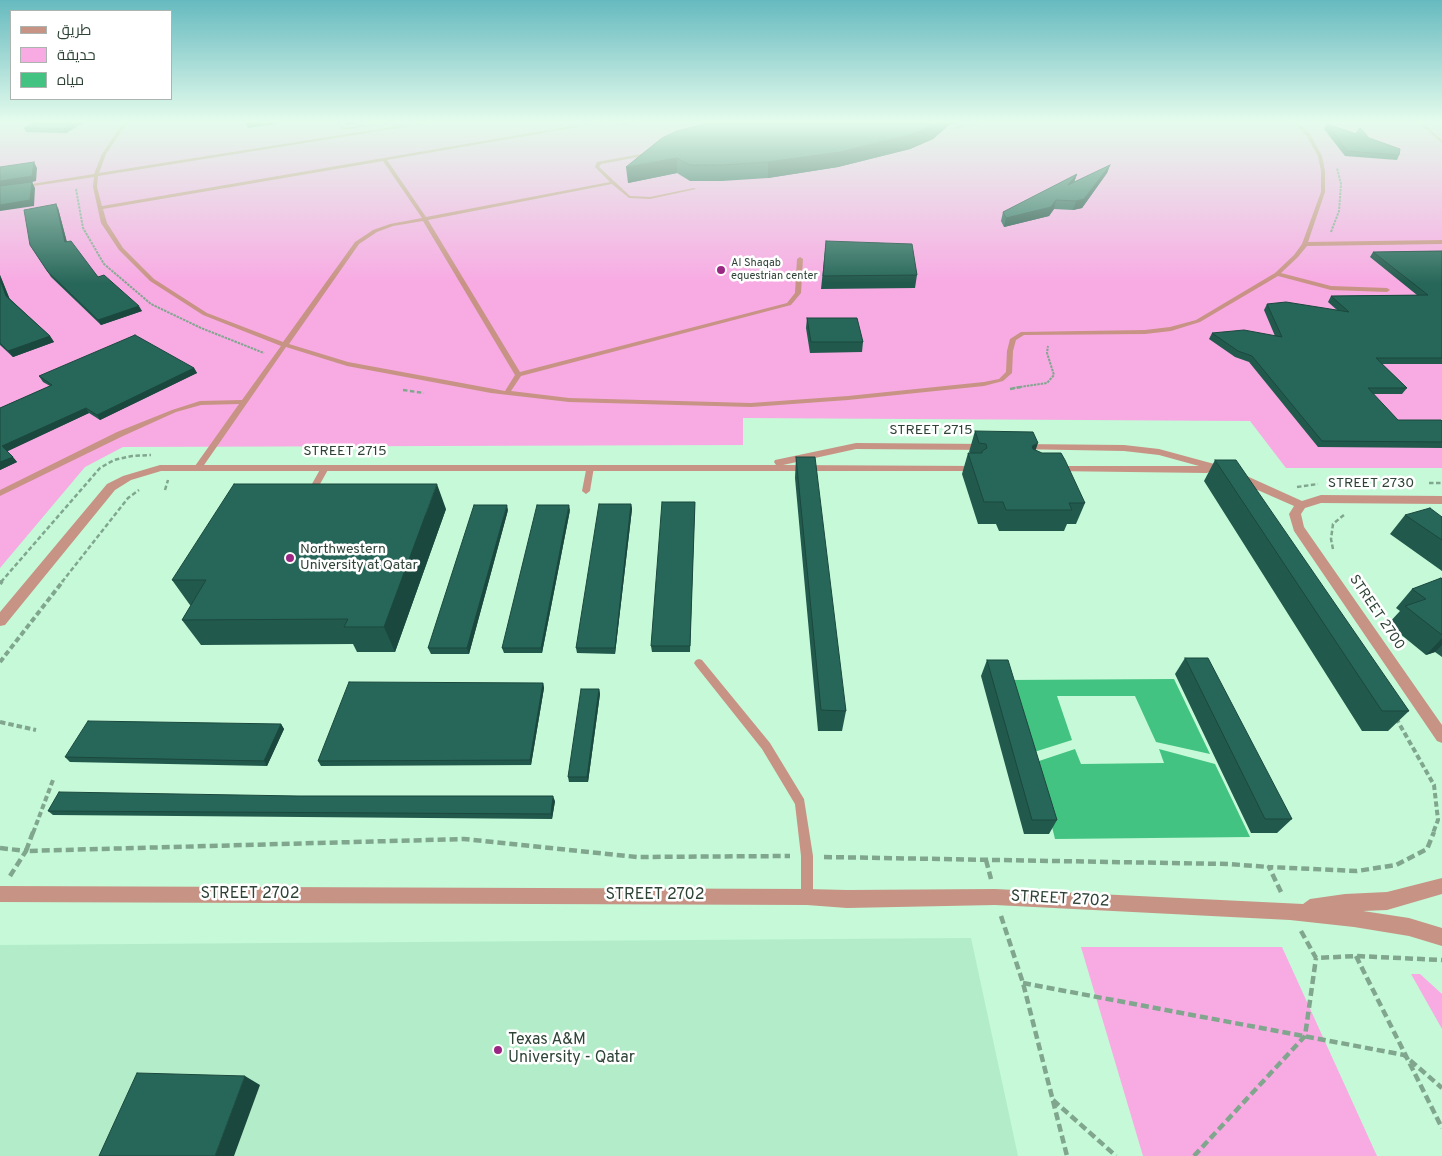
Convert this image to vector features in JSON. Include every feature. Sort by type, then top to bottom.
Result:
[{"type":"street","name":"STREET 2715","points":[[757,467],[856,446],[1144,449],[1225,470],[1300,505]]},
{"type":"street","points":[[947,446],[954,468]]},
{"type":"street","name":"STREET 2715","points":[[1040,447],[1046,468],[1225,470]]},
{"type":"street","name":"STREET 2715","points":[[0,621],[111,487],[127,478],[160,468],[199,466],[325,468],[974,468]]},
{"type":"street","name":"STREET 2730","points":[[1300,505],[1321,499],[1442,500]]},
{"type":"street","name":"STREET 2700","points":[[1300,505],[1295,514],[1298,528],[1442,737]]},
{"type":"street","name":"STREET 2702","points":[[1290,911],[1345,903],[1387,901],[1442,886]]},
{"type":"street","name":"STREET 2702","points":[[0,891],[19,894]]},
{"type":"street","name":"STREET 2702","points":[[0,894],[807,897],[847,899],[996,897],[1290,911],[1354,918],[1409,927],[1442,937]]},
{"type":"lane","points":[[0,190],[96,175],[95,187],[104,223],[122,249],[152,280],[206,314],[285,345],[347,364],[507,393],[587,401],[750,405],[858,397],[984,384],[1002,380],[1009,373],[1013,339],[1023,333],[1145,332],[1172,329],[1198,322],[1277,274],[1296,256],[1304,244],[1323,192],[1323,175]]},
{"type":"lane","points":[[100,208],[296,175]]},
{"type":"lane","points":[[394,175],[425,219],[518,375]]},
{"type":"lane","points":[[604,175],[629,197],[638,198],[694,189]]},
{"type":"lane","points":[[199,466],[357,243],[375,231],[425,219],[611,183]]},
{"type":"lane","points":[[1304,244],[1442,242]]},
{"type":"lane","points":[[507,393],[518,375],[789,304],[798,293],[800,259]]},
{"type":"lane","points":[[1277,274],[1331,288],[1387,290]]},
{"type":"lane","points":[[0,493],[120,434],[174,411],[200,403],[245,402]]},
{"type":"lane","points":[[586,491],[590,467]]},
{"type":"lane","points":[[312,491],[325,468]]},
{"type":"lane","points":[[699,663],[766,746],[800,803],[807,856],[807,897]]},
{"type":"path","points":[[160,480],[168,480],[165,490]]},
{"type":"path","points":[[1424,483],[1442,483]]},
{"type":"path","points":[[1277,493],[1309,484],[1327,484]]},
{"type":"path","points":[[0,662],[128,498],[144,486]]},
{"type":"path","points":[[1334,554],[1331,539],[1333,524],[1348,512]]},
{"type":"path","points":[[0,848],[26,851],[464,839],[638,857],[807,856],[1228,864],[1357,871],[1396,865],[1427,849],[1438,820],[1434,785],[1409,738],[1393,714]]},
{"type":"path","points":[[0,722],[36,730]]},
{"type":"path","points":[[0,891],[26,851],[53,780]]},
{"type":"path","points":[[986,860],[1023,983],[1067,1156]]},
{"type":"path","points":[[1194,1156],[1305,1036],[1316,958],[1290,911],[1269,867]]},
{"type":"path","points":[[1316,958],[1356,956],[1442,960]]},
{"type":"path","points":[[1356,956],[1442,1128]]},
{"type":"path","points":[[1023,983],[1404,1054],[1442,1088]]},
{"type":"path","points":[[1053,1100],[1116,1156]]},
{"type":"shaded area","name":"Texas A&M University - Qatar","points":[[971,938],[1018,1156],[0,1156],[0,945]]},
{"type":"green space","name":"Al Shaqab equestrian center","points":[[0,175],[1442,175],[1442,468],[1286,468],[1250,421],[743,418],[743,445],[123,447],[85,467],[0,568]]},
{"type":"green space","points":[[1081,947],[1282,947],[1377,1156],[1143,1156]]},
{"type":"green space","points":[[1411,974],[1420,974],[1442,994],[1442,1029]]},
{"type":"water","points":[[1174,679],[1210,754],[1156,742],[1135,696],[1057,696],[1072,740],[1031,753],[1007,680]]},
{"type":"water","points":[[1075,749],[1081,764],[1164,763],[1159,749],[1215,764],[1250,837],[1055,839],[1036,762]]},
{"type":"building","points":[[0,175],[32,175],[32,176],[0,181]]},
{"type":"building","points":[[1076,175],[1068,185],[1089,175],[1102,175],[1084,199],[1076,201],[1056,200],[1051,207],[1006,218],[1003,212]]},
{"type":"building","points":[[32,182],[30,200],[0,205],[0,186]]},
{"type":"building","points":[[56,204],[65,242],[71,241],[98,277],[104,275],[139,306],[98,320],[48,272],[30,245],[24,210]]},
{"type":"building","points":[[826,241],[912,244],[917,275],[823,276]]},
{"type":"building","points":[[1442,251],[1442,358],[1376,358],[1407,388],[1368,388],[1398,420],[1441,420],[1442,442],[1322,441],[1252,356],[1238,351],[1212,333],[1244,330],[1282,337],[1267,304],[1286,302],[1349,312],[1331,296],[1428,295],[1373,252]]},
{"type":"building","points":[[0,279],[6,296],[50,336],[8,351],[0,343]]},
{"type":"building","points":[[807,318],[857,318],[863,342],[811,342]]},
{"type":"building","points":[[135,335],[194,368],[97,415],[86,408],[2,446],[13,457],[0,462],[0,408],[52,385],[39,376]]},
{"type":"building","points":[[975,431],[1033,432],[1038,443],[1032,446],[1033,449],[1042,453],[1061,453],[1085,503],[1069,503],[1072,510],[1006,510],[1003,502],[984,502],[968,453],[982,453],[987,448],[986,444],[979,443]]},
{"type":"building","points":[[796,457],[815,457],[846,711],[821,710]]},
{"type":"building","points":[[1215,460],[1236,460],[1409,711],[1382,711]]},
{"type":"building","points":[[234,484],[437,484],[384,627],[344,627],[348,619],[182,620],[206,580],[172,580]]},
{"type":"building","points":[[662,502],[695,502],[690,646],[651,646]]},
{"type":"building","points":[[599,504],[631,504],[615,648],[576,648]]},
{"type":"building","points":[[474,505],[507,505],[467,648],[428,648]]},
{"type":"building","points":[[537,505],[569,505],[541,648],[502,648]]},
{"type":"building","points":[[1430,508],[1442,517],[1442,540],[1405,515]]},
{"type":"building","points":[[1441,578],[1442,635],[1405,606],[1426,599],[1412,589]]},
{"type":"building","points":[[1185,658],[1208,658],[1292,819],[1265,819]]},
{"type":"building","points":[[987,660],[1008,660],[1057,820],[1032,820]]},
{"type":"building","points":[[349,682],[543,683],[530,760],[318,761]]},
{"type":"building","points":[[581,689],[599,689],[587,777],[568,777]]},
{"type":"building","points":[[88,721],[281,724],[264,761],[65,757]]},
{"type":"building","points":[[59,792],[298,796],[553,796],[551,814],[48,811]]},
{"type":"building","points":[[137,1073],[245,1076],[215,1156],[99,1156]]},
{"type":"place","name":"Al Shaqab equestrian center","points":[[721,270]]},
{"type":"place","name":"Northwestern University at Qatar","points":[[290,558]]},
{"type":"place","name":"Texas A&M University - Qatar","points":[[498,1050]]}]
